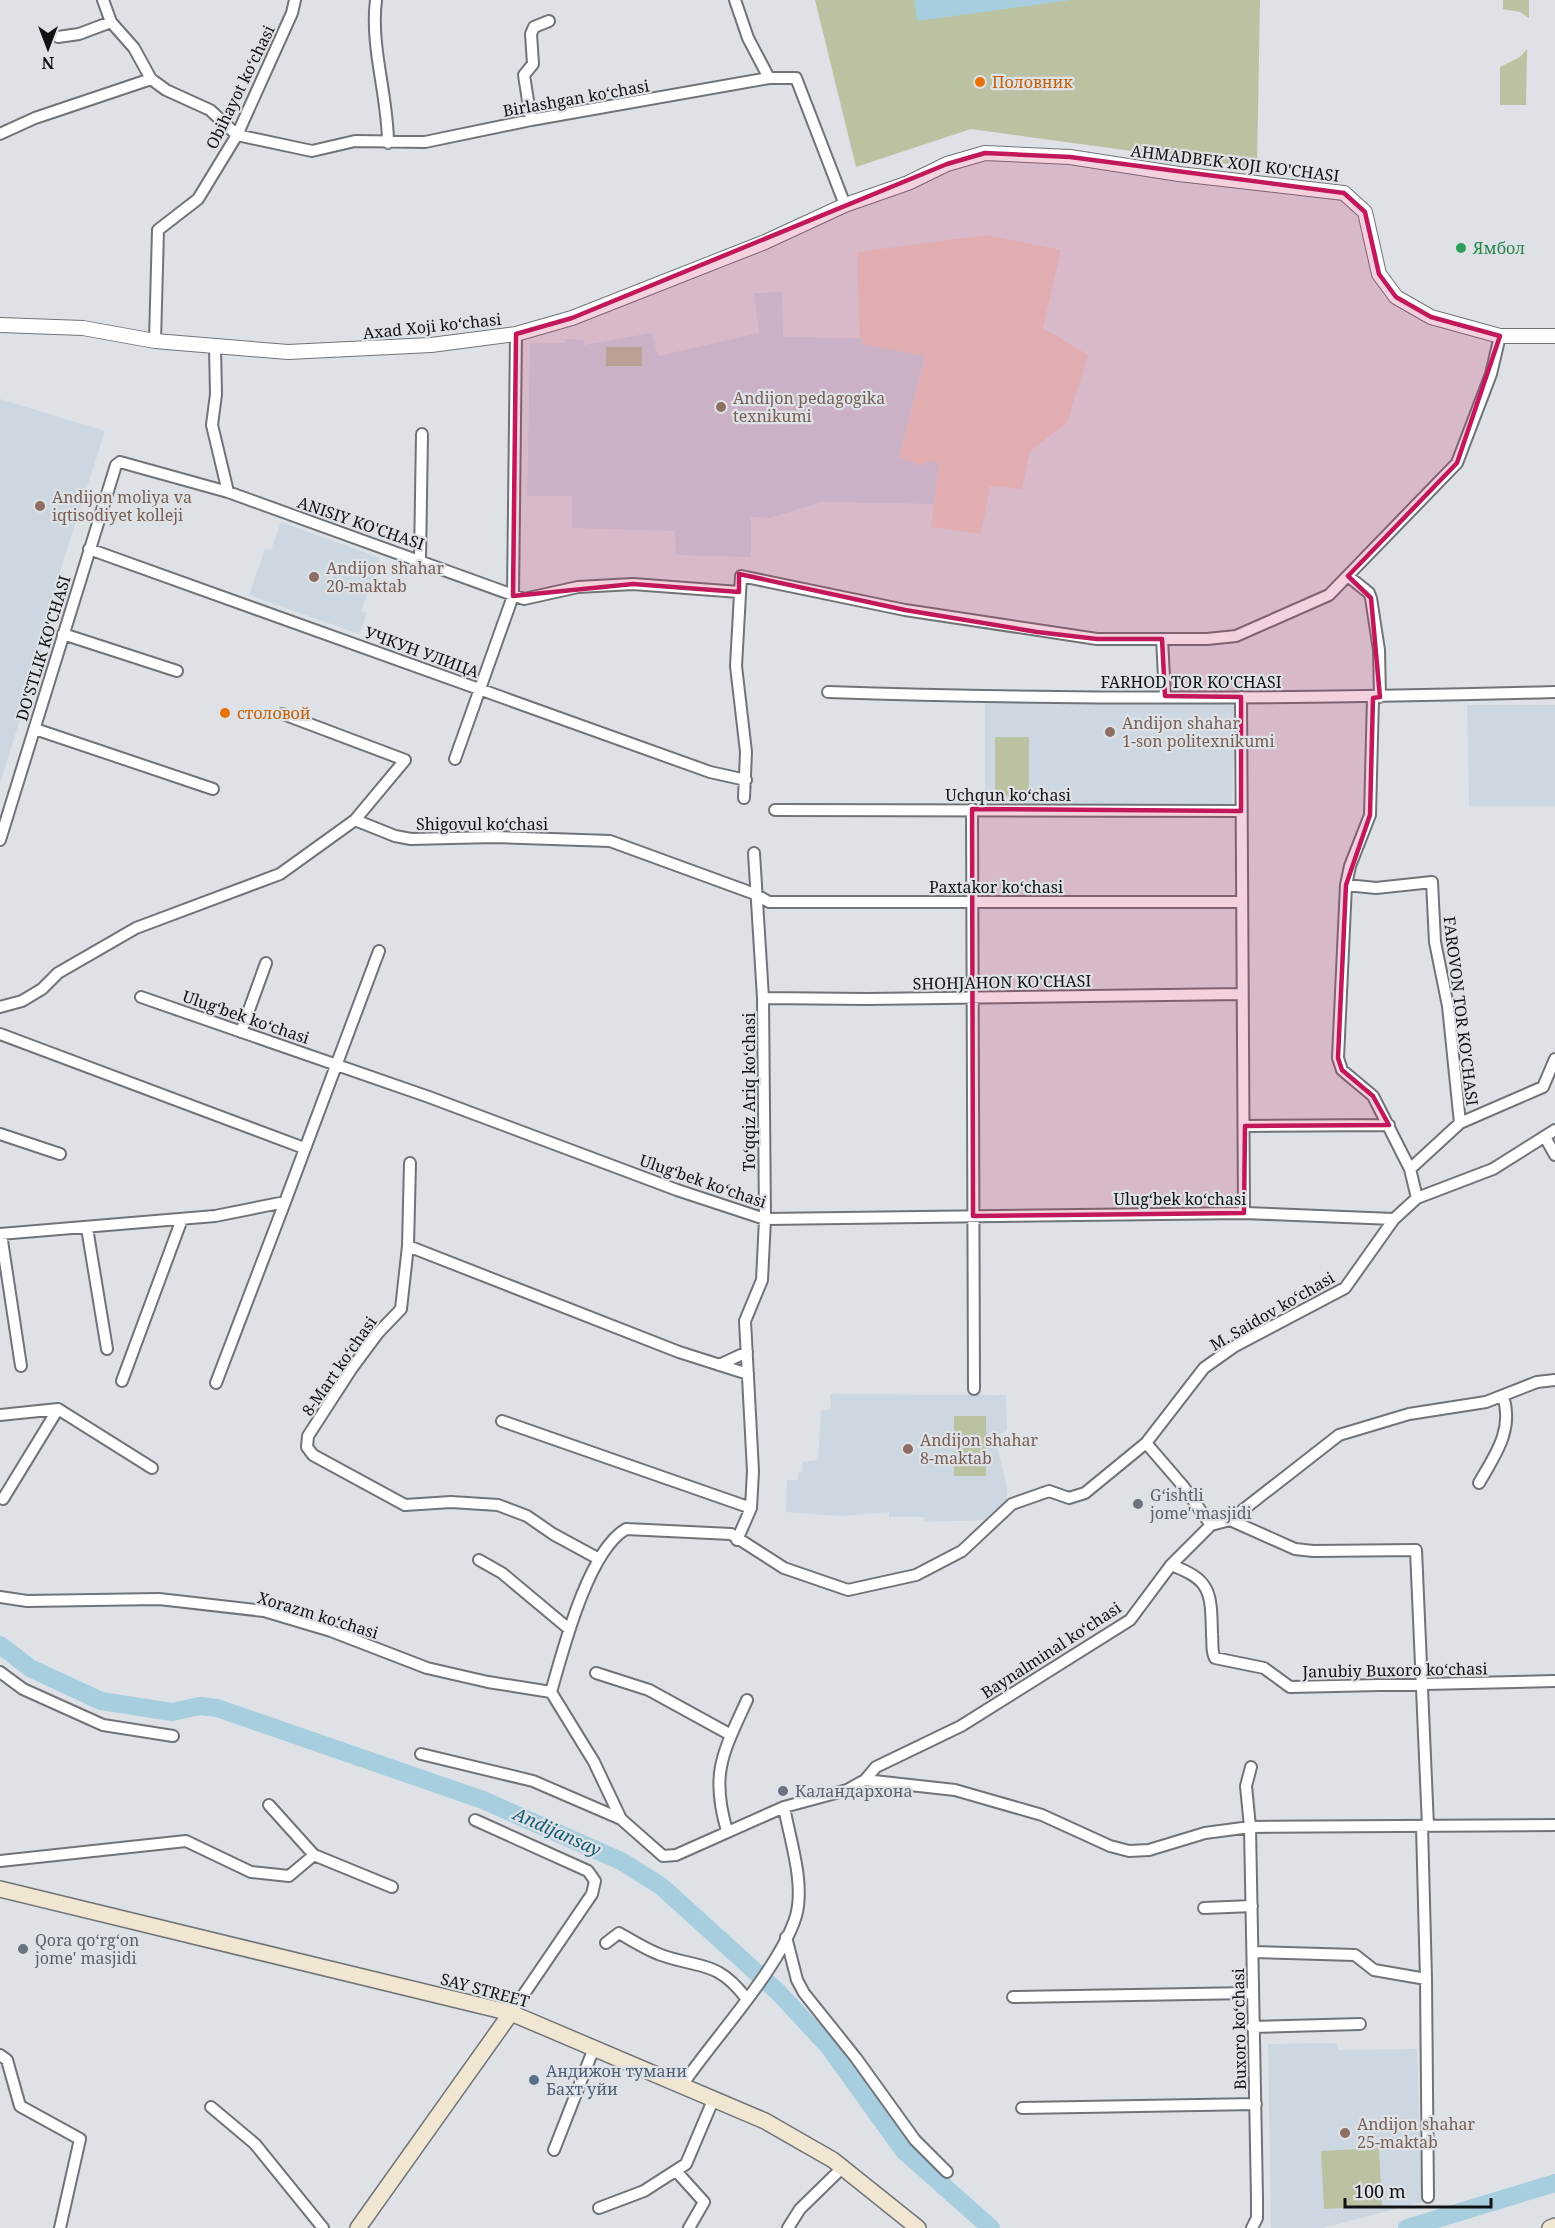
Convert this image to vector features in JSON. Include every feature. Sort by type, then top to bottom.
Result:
[{"type":"main road","name":"SAY STREET","points":[[0,1889],[511,2013],[683,2084],[765,2121],[842,2168],[917,2228]]},
{"type":"main road","points":[[358,2228],[511,2013]]},
{"type":"main road","points":[[1550,2228],[1555,2226]]},
{"type":"street","points":[[104,0],[111,22],[134,48],[151,79],[166,90],[210,110],[237,135]]},
{"type":"street","name":"Obihayot koʻchasi","points":[[155,341],[158,230],[198,199],[237,135],[292,13],[295,0]]},
{"type":"street","points":[[376,0],[376,39],[388,114],[388,143]]},
{"type":"street","points":[[735,0],[748,38],[769,78]]},
{"type":"street","points":[[531,120],[524,75],[533,64],[531,33],[534,27],[549,21]]},
{"type":"street","points":[[58,37],[79,34],[111,22]]},
{"type":"street","name":"Birlashgan koʻchasi","points":[[237,135],[312,151],[355,141],[424,142],[531,120],[769,78],[796,78],[844,205]]},
{"type":"street","points":[[0,134],[35,118],[151,79]]},
{"type":"street","name":"AHMADBEK XOJI KO'CHASI","points":[[844,205],[908,183],[947,164],[986,153],[1070,157],[1179,174],[1344,193],[1365,212],[1379,274],[1396,297],[1431,316],[1500,336],[1555,336]]},
{"type":"street","name":"Axad Xoji koʻchasi","points":[[0,325],[83,328],[155,341],[288,352],[431,345],[516,334],[601,307],[765,242],[844,205]]},
{"type":"street","points":[[455,759],[513,597],[516,334]]},
{"type":"street","points":[[744,798],[746,752],[736,666],[739,579],[746,576],[905,610],[1036,632],[1097,639],[1207,639],[1236,636],[1329,595],[1457,464],[1491,374],[1500,336]]},
{"type":"street","points":[[215,347],[216,394],[212,425],[228,492]]},
{"type":"street","points":[[420,560],[422,434]]},
{"type":"street","name":"ANISIY KO'CHASI","points":[[116,465],[126,462],[228,492],[420,560],[513,597],[524,599],[578,587],[633,584],[739,592]]},
{"type":"street","name":"DO'STLIK KO'CHASI","points":[[0,840],[116,465]]},
{"type":"street","name":"УЧКУН УЛИЦА","points":[[89,549],[710,772],[746,780]]},
{"type":"street","points":[[1348,576],[1365,589],[1371,598],[1379,650],[1370,815],[1350,866],[1346,885],[1338,1058],[1342,1070],[1373,1096],[1410,1169],[1417,1198],[1493,1169],[1555,1130]]},
{"type":"street","points":[[63,634],[177,672]]},
{"type":"street","points":[[1162,639],[1165,696]]},
{"type":"street","name":"FARHOD TOR KO'CHASI","points":[[828,692],[996,698],[1376,697],[1555,692]]},
{"type":"street","points":[[1241,697],[1240,994],[1245,1125],[1244,1213]]},
{"type":"street","points":[[0,1007],[22,1001],[42,989],[58,973],[136,928],[280,874],[355,820],[405,760],[283,714]]},
{"type":"street","points":[[34,729],[213,789]]},
{"type":"street","points":[[972,809],[974,1389]]},
{"type":"street","name":"Uchqun koʻchasi","points":[[775,810],[1241,811]]},
{"type":"street","name":"Shigovul koʻchasi","points":[[355,820],[394,836],[411,839],[494,837],[610,841],[755,894]]},
{"type":"street","name":"Toʻqqiz Ariq koʻchasi","points":[[737,1540],[751,1508],[753,1471],[745,1321],[762,1280],[765,1219],[764,998],[755,894],[754,853]]},
{"type":"street","name":"FAROVON TOR KO'CHASI","points":[[1346,885],[1376,888],[1432,882],[1435,942],[1448,1006],[1460,1123]]},
{"type":"street","name":"Paxtakor koʻchasi","points":[[755,894],[769,902],[1240,902]]},
{"type":"street","points":[[216,1383],[379,951]]},
{"type":"street","points":[[241,1032],[266,963]]},
{"type":"street","name":"SHOHJAHON KO'CHASI","points":[[764,998],[1240,994]]},
{"type":"street","name":"Ulugʻbek koʻchasi","points":[[141,997],[337,1064],[677,1190],[765,1219],[1244,1213],[1394,1220]]},
{"type":"street","points":[[0,1034],[304,1149]]},
{"type":"street","points":[[1410,1169],[1460,1123],[1543,1087],[1555,1059]]},
{"type":"street","points":[[1245,1125],[1389,1125]]},
{"type":"street","points":[[0,1134],[60,1154]]},
{"type":"street","points":[[1545,1137],[1555,1155]]},
{"type":"street","name":"8-Mart koʻchasi","points":[[410,1163],[408,1246],[401,1309],[378,1333],[352,1368],[308,1436],[307,1447],[312,1455],[405,1505],[452,1502],[498,1505],[527,1516],[553,1534],[599,1558]]},
{"type":"street","name":"M. Saidov koʻchasi","points":[[551,1692],[570,1629],[599,1558],[617,1534],[633,1528],[731,1534],[737,1540],[784,1568],[848,1590],[916,1575],[963,1551],[1012,1504],[1049,1491],[1069,1498],[1085,1493],[1146,1443],[1204,1368],[1235,1346],[1345,1288],[1394,1220],[1417,1198]]},
{"type":"street","points":[[21,1366],[1,1234],[215,1216],[285,1202]]},
{"type":"street","points":[[122,1381],[182,1219]]},
{"type":"street","points":[[87,1228],[107,1349]]},
{"type":"street","points":[[408,1246],[679,1352],[748,1374]]},
{"type":"street","points":[[719,1365],[747,1352]]},
{"type":"street","points":[[1146,1443],[1184,1486],[1211,1525],[1230,1520],[1340,1435],[1409,1414],[1486,1402],[1537,1382],[1555,1380]]},
{"type":"street","points":[[1479,1483],[1503,1440],[1507,1426],[1507,1410],[1503,1396]]},
{"type":"street","points":[[3,1499],[58,1409]]},
{"type":"street","points":[[0,1415],[58,1409],[152,1468]]},
{"type":"street","points":[[502,1421],[751,1508]]},
{"type":"street","points":[[1230,1520],[1295,1549],[1313,1551],[1416,1550],[1425,1826],[1428,2197]]},
{"type":"street","name":"Baynalminal koʻchasi","points":[[621,1819],[663,1856],[676,1856],[784,1807],[848,1790],[865,1780],[876,1767],[961,1726],[1130,1620],[1171,1565],[1211,1525]]},
{"type":"street","points":[[479,1560],[502,1573],[570,1629]]},
{"type":"street","name":"Janubiy Buxoro koʻchasi","points":[[1171,1565],[1194,1574],[1204,1584],[1211,1604],[1215,1658],[1264,1668],[1290,1687],[1555,1681]]},
{"type":"street","name":"Xorazm koʻchasi","points":[[0,1598],[27,1601],[159,1599],[264,1611],[331,1631],[426,1668],[488,1682],[551,1692]]},
{"type":"street","points":[[0,1672],[23,1689],[103,1725],[173,1736]]},
{"type":"street","points":[[596,1673],[649,1690],[731,1735]]},
{"type":"street","points":[[551,1692],[594,1762],[621,1819]]},
{"type":"street","points":[[727,1831],[717,1788],[719,1765],[747,1700]]},
{"type":"street","points":[[421,1754],[533,1781],[621,1819]]},
{"type":"street","name":"Buxoro koʻchasi","points":[[1251,1767],[1246,1786],[1250,1827],[1253,1952],[1251,1993],[1256,2104],[1257,2218],[1252,2228]]},
{"type":"street","points":[[865,1780],[955,1790],[1042,1815],[1110,1846],[1129,1851],[1149,1850],[1205,1833],[1250,1827],[1555,1825]]},
{"type":"street","points":[[269,1805],[314,1855],[392,1887]]},
{"type":"street","points":[[683,2084],[774,1959],[796,1915],[797,1881],[784,1807]]},
{"type":"street","points":[[475,1820],[588,1871],[595,1881],[592,1894],[511,2013]]},
{"type":"street","points":[[0,1861],[186,1841],[251,1872],[289,1876],[314,1855]]},
{"type":"street","points":[[1204,1908],[1252,1906]]},
{"type":"street","points":[[606,1943],[620,1933],[661,1955],[717,1969],[748,1996]]},
{"type":"street","points":[[786,1937],[797,1980],[804,1993],[856,2058],[915,2140],[947,2172]]},
{"type":"street","points":[[1253,1952],[1355,1955],[1374,1970],[1426,1979]]},
{"type":"street","points":[[1013,1997],[1251,1993]]},
{"type":"street","points":[[1252,2027],[1360,2024]]},
{"type":"street","points":[[554,2150],[594,2048]]},
{"type":"street","points":[[0,2055],[7,2060],[20,2106],[80,2139],[60,2228]]},
{"type":"street","points":[[599,2208],[644,2191],[686,2164],[714,2098]]},
{"type":"street","points":[[1022,2108],[1256,2104]]},
{"type":"street","points":[[211,2107],[255,2145],[323,2228]]},
{"type":"street","points":[[788,2228],[800,2209],[842,2168]]},
{"type":"street","points":[[676,2170],[704,2202],[689,2228]]},
{"type":"highlighted area","points":[[985,153],[1070,157],[1344,193],[1365,212],[1379,274],[1396,297],[1431,317],[1500,336],[1457,463],[1348,576],[1371,598],[1380,697],[1373,698],[1370,815],[1346,885],[1338,1058],[1342,1070],[1373,1096],[1389,1125],[1245,1126],[1244,1213],[973,1216],[972,809],[1241,811],[1241,697],[1165,696],[1162,639],[1097,639],[1037,632],[905,610],[739,574],[739,592],[633,584],[513,596],[516,334],[572,318],[947,164]]},
{"type":"shaded area","points":[[987,235],[1061,250],[1043,328],[1088,355],[1067,423],[1030,451],[1022,489],[990,486],[981,534],[931,527],[939,463],[925,466],[899,458],[925,357],[860,344],[857,252]]},
{"type":"shaded area","name":"Andijon pedagogika texnikumi","points":[[782,292],[783,337],[862,338],[861,344],[925,356],[899,458],[925,466],[926,461],[939,463],[934,504],[821,502],[770,518],[751,517],[751,557],[676,555],[675,531],[572,528],[572,496],[527,496],[530,343],[565,343],[565,339],[584,340],[584,345],[652,333],[658,356],[759,333],[754,293]]},
{"type":"shaded area","name":"Andijon moliya va iqtisodiyet kolleji","points":[[0,399],[105,431],[57,581],[51,619],[0,784]]},
{"type":"shaded area","name":"Andijon shahar 20-maktab","points":[[281,522],[380,558],[361,611],[367,613],[359,634],[249,595],[265,549],[271,550]]},
{"type":"shaded area","name":"Andijon shahar 1-son politexnikumi","points":[[985,703],[1235,703],[1232,806],[985,805]]},
{"type":"shaded area","points":[[1467,705],[1555,705],[1555,806],[1469,806]]},
{"type":"shaded area","name":"Andijon shahar 8-maktab","points":[[830,1394],[1006,1395],[1007,1430],[995,1437],[1007,1488],[1007,1503],[989,1520],[925,1522],[924,1517],[889,1517],[889,1512],[841,1516],[786,1512],[787,1480],[798,1480],[798,1473],[803,1472],[802,1462],[818,1460],[821,1411],[831,1409]]},
{"type":"shaded area","name":"Andijon shahar 25-maktab","points":[[1337,2043],[1338,2050],[1417,2049],[1422,2202],[1323,2228],[1271,2228],[1268,2044]]},
{"type":"green space","points":[[815,0],[1260,0],[1257,168],[971,129],[856,167]]},
{"type":"green space","points":[[1503,0],[1529,0],[1529,18],[1520,12],[1503,9]]},
{"type":"green space","points":[[1527,49],[1526,105],[1500,105],[1500,67],[1520,57]]},
{"type":"green space","points":[[606,347],[642,347],[642,366],[606,366]]},
{"type":"green space","points":[[995,737],[1029,737],[1029,796],[995,796]]},
{"type":"green space","points":[[954,1416],[986,1416],[986,1476],[954,1476]]},
{"type":"green space","points":[[1379,2148],[1382,2206],[1324,2209],[1321,2151]]},
{"type":"water","points":[[914,0],[1071,0],[917,21]]},
{"type":"waterway","name":"Andijansay","points":[[0,1645],[30,1668],[101,1701],[172,1712],[200,1706],[217,1708],[483,1800],[621,1861],[661,1886],[779,1993],[829,2047],[904,2151],[991,2228]]},
{"type":"waterway","name":"Andijansay","points":[[1407,2228],[1555,2183]]},
{"type":"place","name":"Половник","points":[[980,82]]},
{"type":"place","name":"Ямбол","points":[[1461,248]]},
{"type":"place","name":"Andijon pedagogika texnikumi","points":[[721,407]]},
{"type":"place","name":"Andijon moliya va iqtisodiyet kolleji","points":[[40,506]]},
{"type":"place","name":"Andijon shahar 20-maktab","points":[[314,577]]},
{"type":"place","name":"столовой","points":[[225,713]]},
{"type":"place","name":"Andijon shahar 1-son politexnikumi","points":[[1110,732]]},
{"type":"place","name":"Andijon shahar 8-maktab","points":[[908,1449]]},
{"type":"place","name":"Gʻishtli jome' masjidi","points":[[1138,1504]]},
{"type":"place","name":"Каландархона","points":[[783,1791]]},
{"type":"place","name":"Qora qoʻrgʻon jome' masjidi","points":[[23,1949]]},
{"type":"place","name":"Андижон тумани Бахт уйи","points":[[534,2080]]},
{"type":"place","name":"Andijon shahar 25-maktab","points":[[1345,2133]]}]
